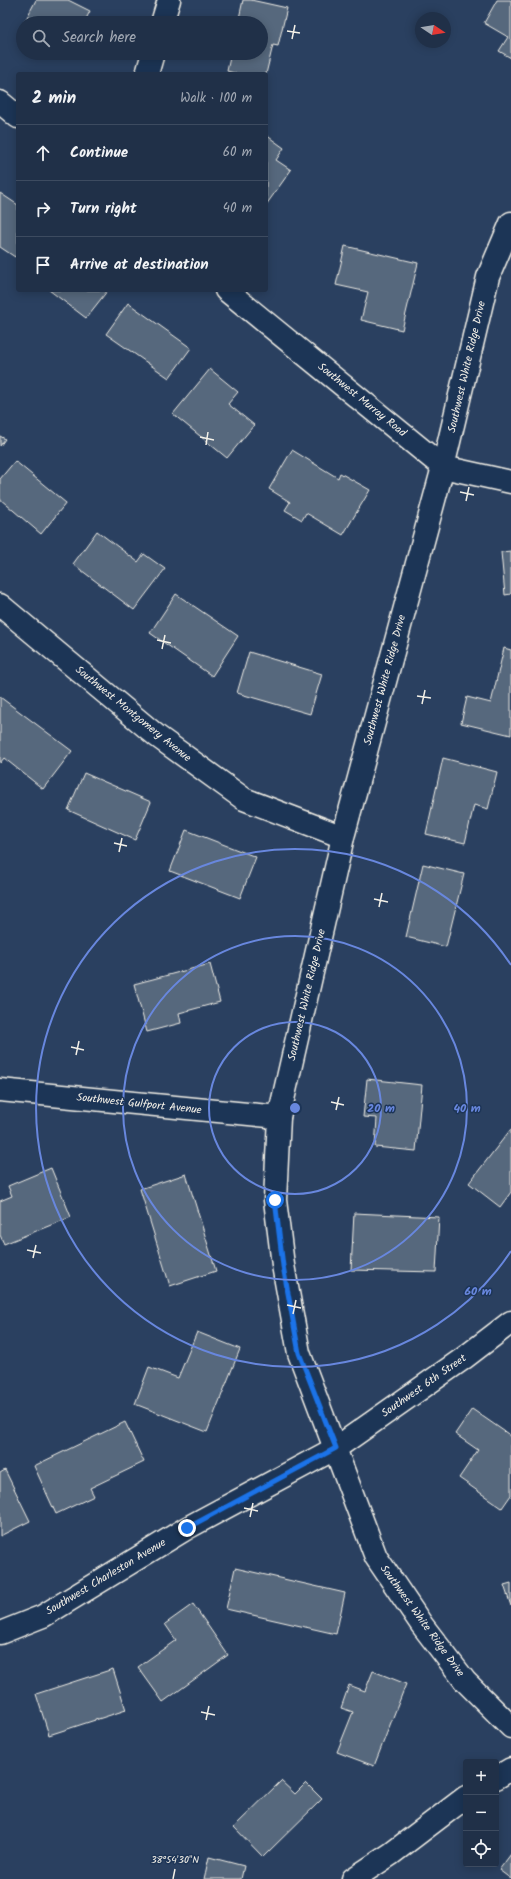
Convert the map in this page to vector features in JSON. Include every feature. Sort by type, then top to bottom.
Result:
[{"type":"street","points":[[164,16],[169,0]]},
{"type":"street","points":[[148,72],[151,60]]},
{"type":"street","points":[[0,102],[16,115]]},
{"type":"street","name":"Southwest White Ridge Drive","points":[[511,223],[488,277],[443,467],[343,837],[279,1117],[275,1200],[283,1266],[299,1353],[376,1557],[422,1625],[465,1681],[511,1727]]},
{"type":"street","name":"Southwest Murray Road","points":[[228,292],[443,467],[511,482]]},
{"type":"street","name":"Southwest Montgomery Avenue","points":[[0,605],[157,736],[244,799],[343,837]]},
{"type":"street","name":"Southwest Gulfport Avenue","points":[[0,1090],[279,1117]]},
{"type":"street","name":"Southwest 6th Street","points":[[336,1448],[464,1358],[511,1322]]},
{"type":"street","name":"Southwest Charleston Avenue","points":[[0,1633],[43,1616],[187,1528],[336,1448]]},
{"type":"street","points":[[499,1776],[511,1769]]},
{"type":"street","points":[[353,1879],[391,1854],[463,1799]]},
{"type":"building","points":[[36,0],[68,0],[90,11],[88,16],[28,16]]},
{"type":"building","points":[[243,0],[251,0],[287,8],[278,46],[273,45],[266,72],[227,71],[229,60],[268,60],[268,16],[240,16]]},
{"type":"building","points":[[497,0],[511,0],[511,58],[499,51],[508,37],[484,23]]},
{"type":"building","points":[[268,136],[284,148],[276,160],[291,170],[268,202]]},
{"type":"building","points":[[0,193],[16,204],[16,255],[15,257],[0,247]]},
{"type":"building","points":[[345,246],[418,263],[402,330],[361,320],[368,292],[336,285]]},
{"type":"building","points":[[52,292],[106,292],[86,318]]},
{"type":"building","points":[[128,303],[191,348],[169,378],[106,334]]},
{"type":"building","points":[[210,369],[238,392],[228,404],[254,425],[227,458],[173,414]]},
{"type":"building","points":[[0,436],[5,439],[0,446]]},
{"type":"building","points":[[292,450],[338,478],[340,473],[370,490],[343,535],[306,513],[302,520],[285,510],[290,502],[269,489]]},
{"type":"building","points":[[15,461],[66,503],[41,534],[0,499],[0,479]]},
{"type":"building","points":[[97,531],[138,562],[144,554],[165,569],[134,610],[73,564]]},
{"type":"building","points":[[511,551],[511,594],[505,595],[501,552]]},
{"type":"building","points":[[176,594],[238,636],[212,676],[150,633]]},
{"type":"building","points":[[504,648],[511,650],[511,735],[461,723],[467,697],[491,703]]},
{"type":"building","points":[[249,652],[322,674],[310,714],[237,693]]},
{"type":"building","points":[[0,697],[72,751],[43,789],[4,758],[0,763]]},
{"type":"building","points":[[443,758],[497,772],[488,809],[474,805],[465,843],[426,834]]},
{"type":"building","points":[[84,773],[151,802],[135,840],[68,810]]},
{"type":"building","points":[[186,830],[256,857],[240,898],[170,871]]},
{"type":"building","points":[[423,864],[464,874],[446,947],[406,937]]},
{"type":"building","points":[[210,964],[220,1002],[179,1013],[181,1023],[147,1032],[134,984]]},
{"type":"building","points":[[367,1079],[422,1085],[416,1151],[375,1147],[377,1118],[363,1117]]},
{"type":"building","points":[[511,1129],[511,1192],[500,1207],[469,1183]]},
{"type":"building","points":[[51,1168],[71,1217],[4,1244],[0,1235],[0,1201],[12,1196],[8,1186]]},
{"type":"building","points":[[186,1174],[216,1271],[170,1286],[140,1189]]},
{"type":"building","points":[[354,1213],[439,1217],[436,1272],[351,1270]]},
{"type":"building","points":[[197,1332],[240,1349],[207,1432],[135,1404],[149,1367],[178,1378]]},
{"type":"building","points":[[472,1409],[511,1436],[511,1495],[502,1508],[459,1478],[478,1450],[455,1434]]},
{"type":"building","points":[[125,1422],[144,1462],[90,1488],[94,1496],[56,1514],[34,1466]]},
{"type":"building","points":[[5,1470],[30,1521],[0,1536],[0,1473]]},
{"type":"building","points":[[235,1568],[345,1593],[336,1634],[226,1609]]},
{"type":"building","points":[[511,1583],[511,1606],[504,1585]]},
{"type":"building","points":[[193,1604],[228,1655],[163,1702],[138,1667],[176,1640],[165,1624]]},
{"type":"building","points":[[113,1669],[126,1710],[49,1735],[36,1694]]},
{"type":"building","points":[[373,1671],[406,1684],[374,1766],[337,1752],[353,1712],[341,1708],[349,1685],[365,1691]]},
{"type":"building","points":[[281,1781],[295,1794],[306,1783],[322,1799],[263,1857],[234,1827]]},
{"type":"building","points":[[511,1854],[511,1879],[499,1870]]},
{"type":"building","points":[[209,1857],[244,1866],[241,1879],[204,1879]]},
{"type":"route","points":[[187,1528],[336,1448],[299,1353],[283,1266],[275,1200]]}]
